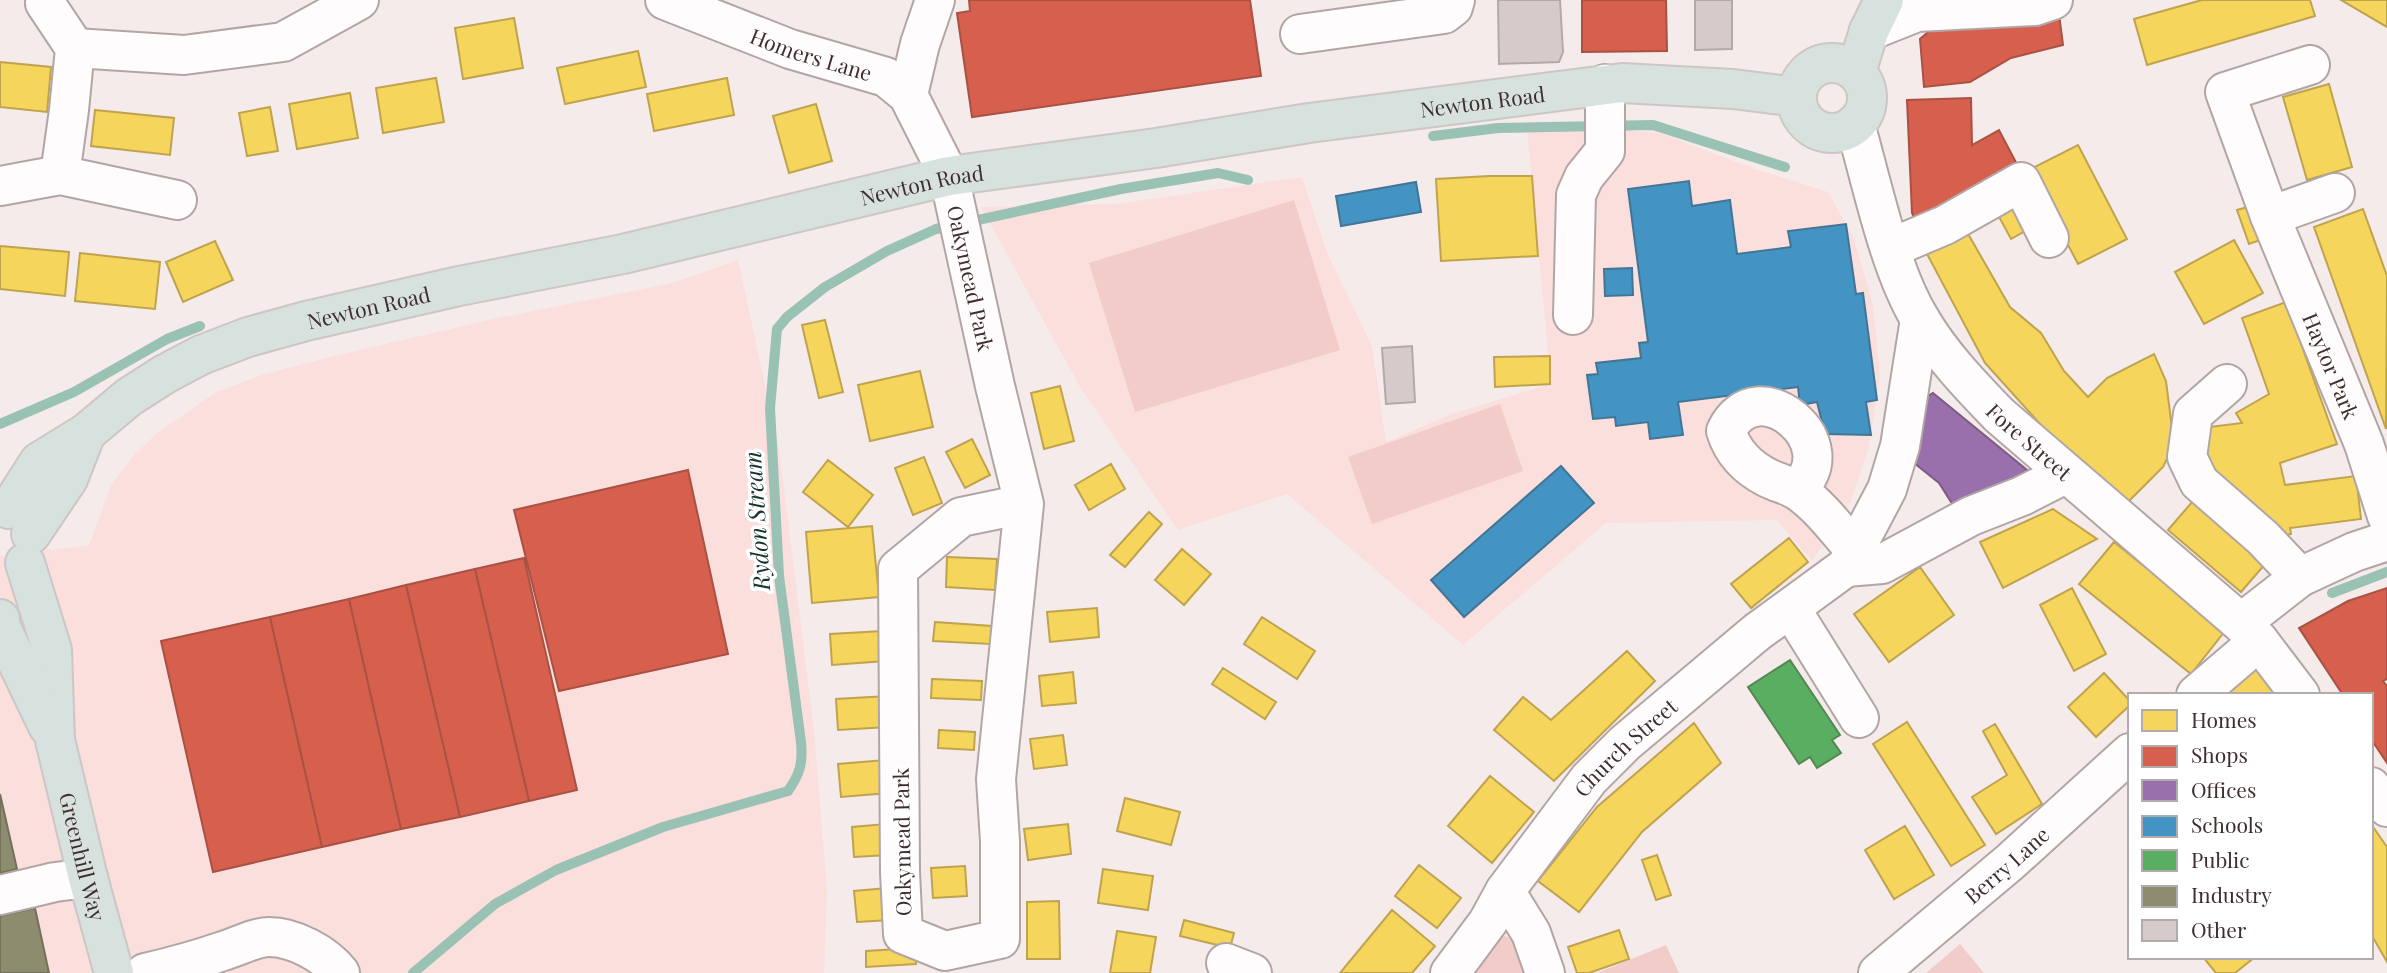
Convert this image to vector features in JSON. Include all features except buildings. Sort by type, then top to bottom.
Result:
[{"type":"main road","points":[[1856,72],[1876,16]]},
{"type":"main road","points":[[1835,63],[1856,72],[1867,92],[1863,115],[1845,131],[1834,133],[1822,132],[1804,119],[1797,97],[1804,76],[1823,64],[1835,63]]},
{"type":"main road","name":"Newton Road","points":[[13,538],[68,479],[86,433],[129,397],[201,355],[248,337],[306,321],[458,286],[952,192],[1156,148],[1309,123],[1605,116],[1733,89],[1797,97]]},
{"type":"main road","name":"Greenhill Way","points":[[13,538],[52,650],[55,740],[114,973]]},
{"type":"main road","name":"Greenhill Way","points":[[0,619],[1,628],[55,740]]},
{"type":"street","points":[[75,48],[184,55],[283,42],[359,0]]},
{"type":"street","name":"Homers Lane","points":[[665,0],[790,48],[886,77],[908,95],[952,192]]},
{"type":"street","points":[[908,95],[920,44],[935,0]]},
{"type":"street","points":[[1300,34],[1444,15],[1453,7],[1455,0]]},
{"type":"street","points":[[1876,16],[2035,6],[2053,0]]},
{"type":"street","points":[[37,1],[75,48],[60,175]]},
{"type":"street","name":"Haytor Park","points":[[2310,65],[2225,92],[2270,216],[2364,444],[2387,516]]},
{"type":"street","points":[[1573,315],[1576,195],[1605,116]]},
{"type":"street","name":"Fore Street","points":[[1855,124],[1903,282],[1920,319],[1972,387],[2065,474],[2250,632],[2298,693]]},
{"type":"street","points":[[0,186],[60,175],[177,200]]},
{"type":"street","points":[[1891,248],[1945,225],[2021,182],[2049,239]]},
{"type":"street","name":"Oakymead Park","points":[[952,192],[1024,504],[996,779],[1000,841],[1000,939],[945,951],[903,934],[900,872],[898,569],[961,517],[1024,504]]},
{"type":"street","points":[[2270,216],[2335,192]]},
{"type":"street","name":"Church Street","points":[[1450,973],[1488,922],[1504,891],[1589,779],[1625,743],[1757,632],[1791,609],[1851,558],[1887,489],[1900,446],[1920,319]]},
{"type":"street","points":[[2227,384],[2193,414],[2188,457],[2199,482],[2263,538],[2300,577]]},
{"type":"street","points":[[1796,490],[1816,506],[1851,558],[1882,564],[1971,516],[2022,496],[2065,474]]},
{"type":"street","points":[[2198,693],[2300,577],[2354,552],[2387,541]]},
{"type":"street","points":[[1791,609],[1859,718]]},
{"type":"street","name":"Berry Lane","points":[[1878,973],[2010,862],[2128,755]]},
{"type":"street","points":[[2373,789],[2387,807]]},
{"type":"street","points":[[0,895],[55,882],[88,878]]},
{"type":"street","points":[[1504,891],[1531,933],[1545,973]]},
{"type":"street","points":[[145,973],[267,937],[288,939],[304,946],[333,971]]},
{"type":"shaded area","points":[[1589,127],[1659,133],[1755,169],[1828,192],[1854,239],[1873,304],[1880,377],[1869,446],[1851,501],[1812,561],[1777,520],[1606,523],[1463,645],[1287,494],[1178,530],[1080,387],[981,207],[1115,204],[1302,177],[1328,255],[1372,346],[1386,442],[1454,413],[1551,384],[1527,128]]},
{"type":"shaded area","points":[[1294,200],[1340,350],[1135,412],[1089,263]]},
{"type":"shaded area","points":[[738,260],[779,449],[814,730],[827,890],[824,973],[0,973],[0,556],[89,545],[111,485],[134,455],[156,434],[216,392],[265,374],[334,356],[489,320],[672,283]]},
{"type":"shaded area","points":[[1500,404],[1523,471],[1372,524],[1348,457]]},
{"type":"shaded area","points":[[1498,935],[1516,943],[1531,973],[1470,973]]},
{"type":"shaded area","points":[[1960,944],[1984,973],[1926,973]]},
{"type":"shaded area","points":[[1666,945],[1679,973],[1597,973]]},
{"type":"waterway","points":[[1433,136],[1498,128],[1653,125],[1785,167]]},
{"type":"waterway","name":"Rydon Stream","points":[[413,973],[495,904],[556,870],[663,827],[788,791],[795,779],[802,756],[779,576],[770,408],[777,329],[787,317],[825,287],[887,251],[936,229],[1121,189],[1218,173],[1248,180]]},
{"type":"waterway","points":[[0,424],[74,392],[167,339],[200,326]]},
{"type":"waterway","points":[[2332,593],[2387,572]]}]
